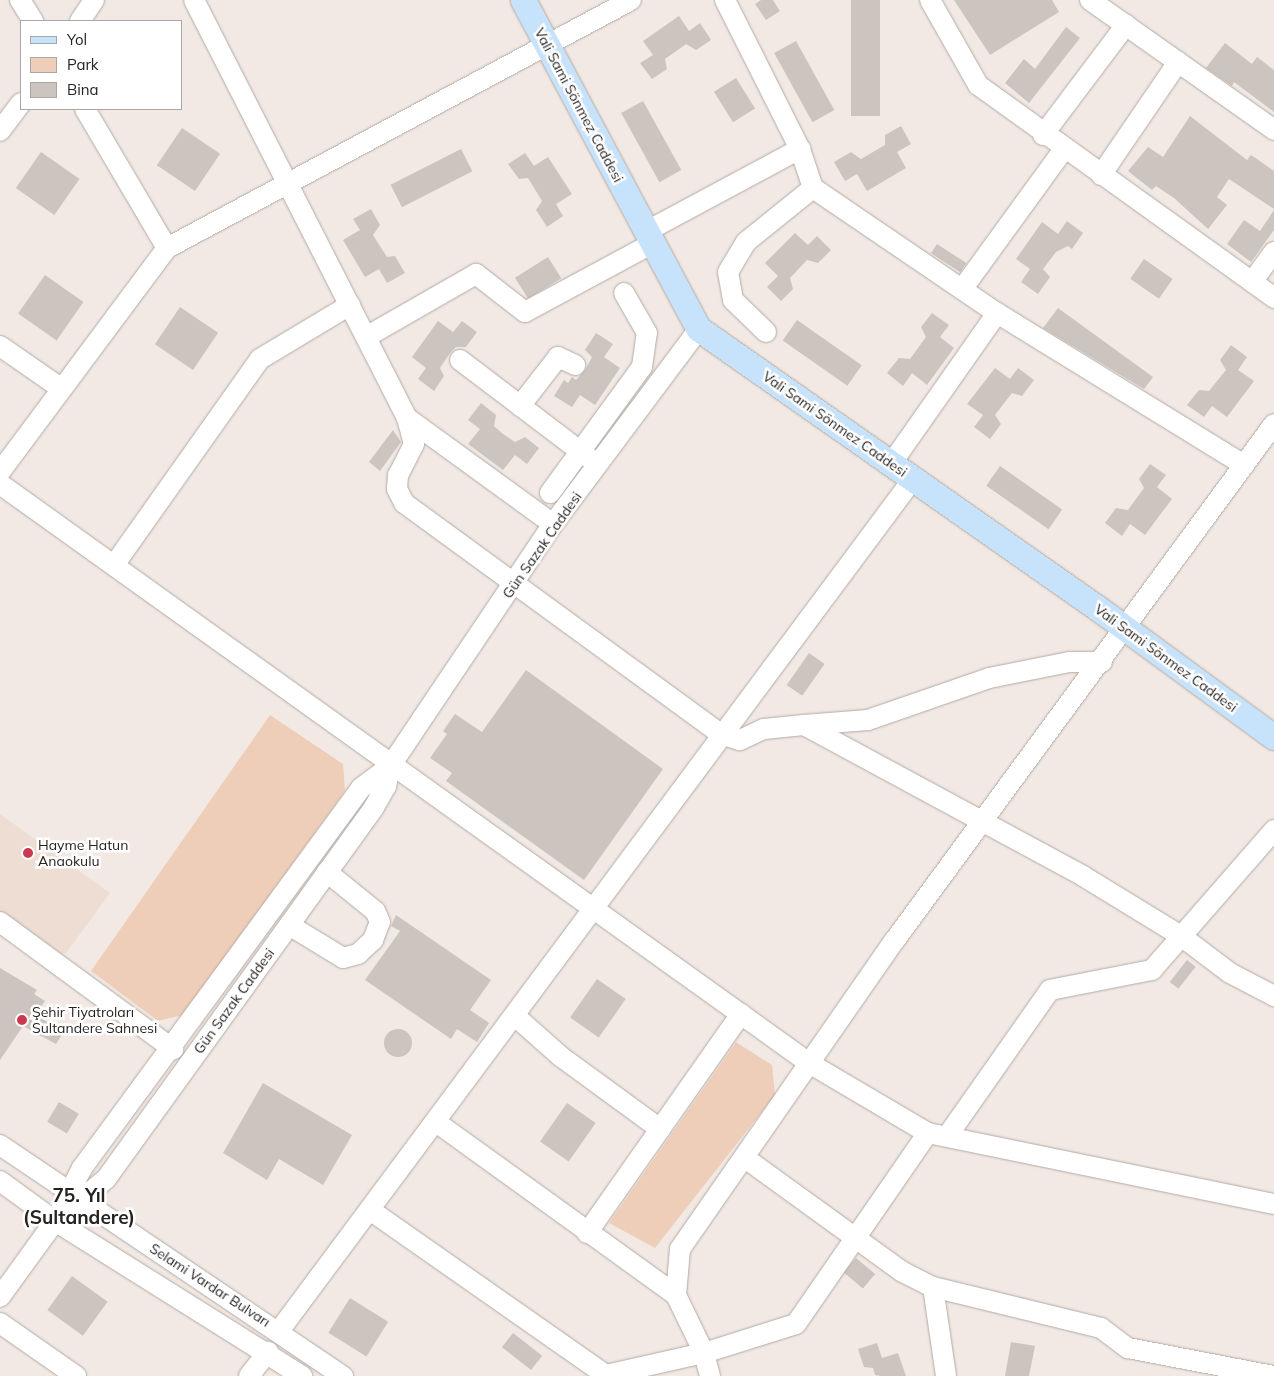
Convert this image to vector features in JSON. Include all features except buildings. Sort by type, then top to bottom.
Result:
[{"type":"main road","name":"Vali Sami Sönmez Caddesi","points":[[523,0],[699,330],[1127,629],[1274,737]]},
{"type":"street","points":[[20,0],[32,20]]},
{"type":"street","points":[[81,20],[94,0]]},
{"type":"street","points":[[194,0],[408,418],[414,444],[398,475],[397,489],[404,503],[721,734],[740,740],[764,729],[868,720],[989,678],[1069,662],[1102,662]]},
{"type":"street","points":[[0,472],[167,248],[631,0]]},
{"type":"street","points":[[725,0],[800,149],[813,188],[963,288],[997,313],[1244,465]]},
{"type":"street","points":[[930,0],[978,85],[1044,135],[1274,298]]},
{"type":"street","points":[[1090,0],[1274,130]]},
{"type":"street","points":[[1044,135],[1126,25]]},
{"type":"street","points":[[1101,175],[1178,62]]},
{"type":"street","points":[[0,131],[20,104]]},
{"type":"street","points":[[86,110],[167,248]]},
{"type":"street","points":[[366,337],[476,274],[525,312],[800,149]]},
{"type":"street","points":[[963,288],[1064,149]]},
{"type":"street","points":[[766,332],[733,300],[728,272],[746,242],[813,188]]},
{"type":"street","points":[[1252,282],[1274,252]]},
{"type":"street","points":[[550,493],[578,450],[642,367],[647,333],[624,293]]},
{"type":"street","points":[[114,565],[260,359],[350,305]]},
{"type":"street","points":[[891,464],[997,313]]},
{"type":"street","name":"Gün Sazak Caddesi","points":[[0,1297],[55,1220],[76,1197],[106,1179],[378,800],[391,765],[553,524],[699,330]]},
{"type":"street","points":[[0,346],[62,389]]},
{"type":"street","points":[[520,406],[558,357],[575,365]]},
{"type":"street","points":[[460,360],[599,465]]},
{"type":"street","points":[[408,418],[553,524]]},
{"type":"street","points":[[676,1295],[680,1249],[745,1158],[809,1062],[984,820],[1127,629],[1274,424]]},
{"type":"street","points":[[279,1331],[515,1016],[721,734],[913,479]]},
{"type":"street","points":[[0,484],[809,1062],[938,1134],[1274,1204]]},
{"type":"street","points":[[804,726],[984,820],[1181,936],[1230,973],[1274,996]]},
{"type":"street","name":"Gün Sazak Caddesi","points":[[76,1197],[82,1168],[173,1049],[361,788],[391,765]]},
{"type":"street","points":[[370,1210],[606,1376],[704,1353],[796,1324],[855,1238],[1050,990],[1152,970],[1274,830]]},
{"type":"street","points":[[289,925],[343,958],[358,954],[373,940],[380,922],[375,911],[327,872]]},
{"type":"street","points":[[0,922],[173,1049]]},
{"type":"street","points":[[587,1233],[741,1014]]},
{"type":"street","points":[[515,1016],[560,1056],[660,1129]]},
{"type":"street","points":[[436,1122],[587,1233],[676,1295],[704,1353],[710,1376]]},
{"type":"street","name":"Selami Vardar Bulvarı","points":[[0,1145],[279,1331],[343,1376]]},
{"type":"street","points":[[745,1158],[901,1271],[933,1287],[1101,1328],[1128,1348],[1274,1376]]},
{"type":"street","name":"Selami Vardar Bulvarı","points":[[0,1180],[55,1220],[268,1352],[302,1376]]},
{"type":"street","points":[[933,1287],[946,1376]]},
{"type":"street","points":[[0,1323],[76,1376]]},
{"type":"street","points":[[249,1376],[268,1352]]},
{"type":"shaded area","name":"Hayme Hatun Anaokulu","points":[[0,814],[110,893],[66,953],[56,955],[0,914]]},
{"type":"green space","points":[[270,715],[343,764],[345,791],[183,1015],[158,1021],[91,971]]},
{"type":"green space","points":[[736,1042],[772,1065],[775,1095],[655,1248],[609,1223]]},
{"type":"place","name":"Hayme Hatun Anaokulu","points":[[28,853]]},
{"type":"place","name":"Şehir Tiyatroları Sultandere Sahnesi","points":[[22,1020]]},
{"type":"district","name":"75. Yıl (Sultandere)","points":[[79,1207]]}]
